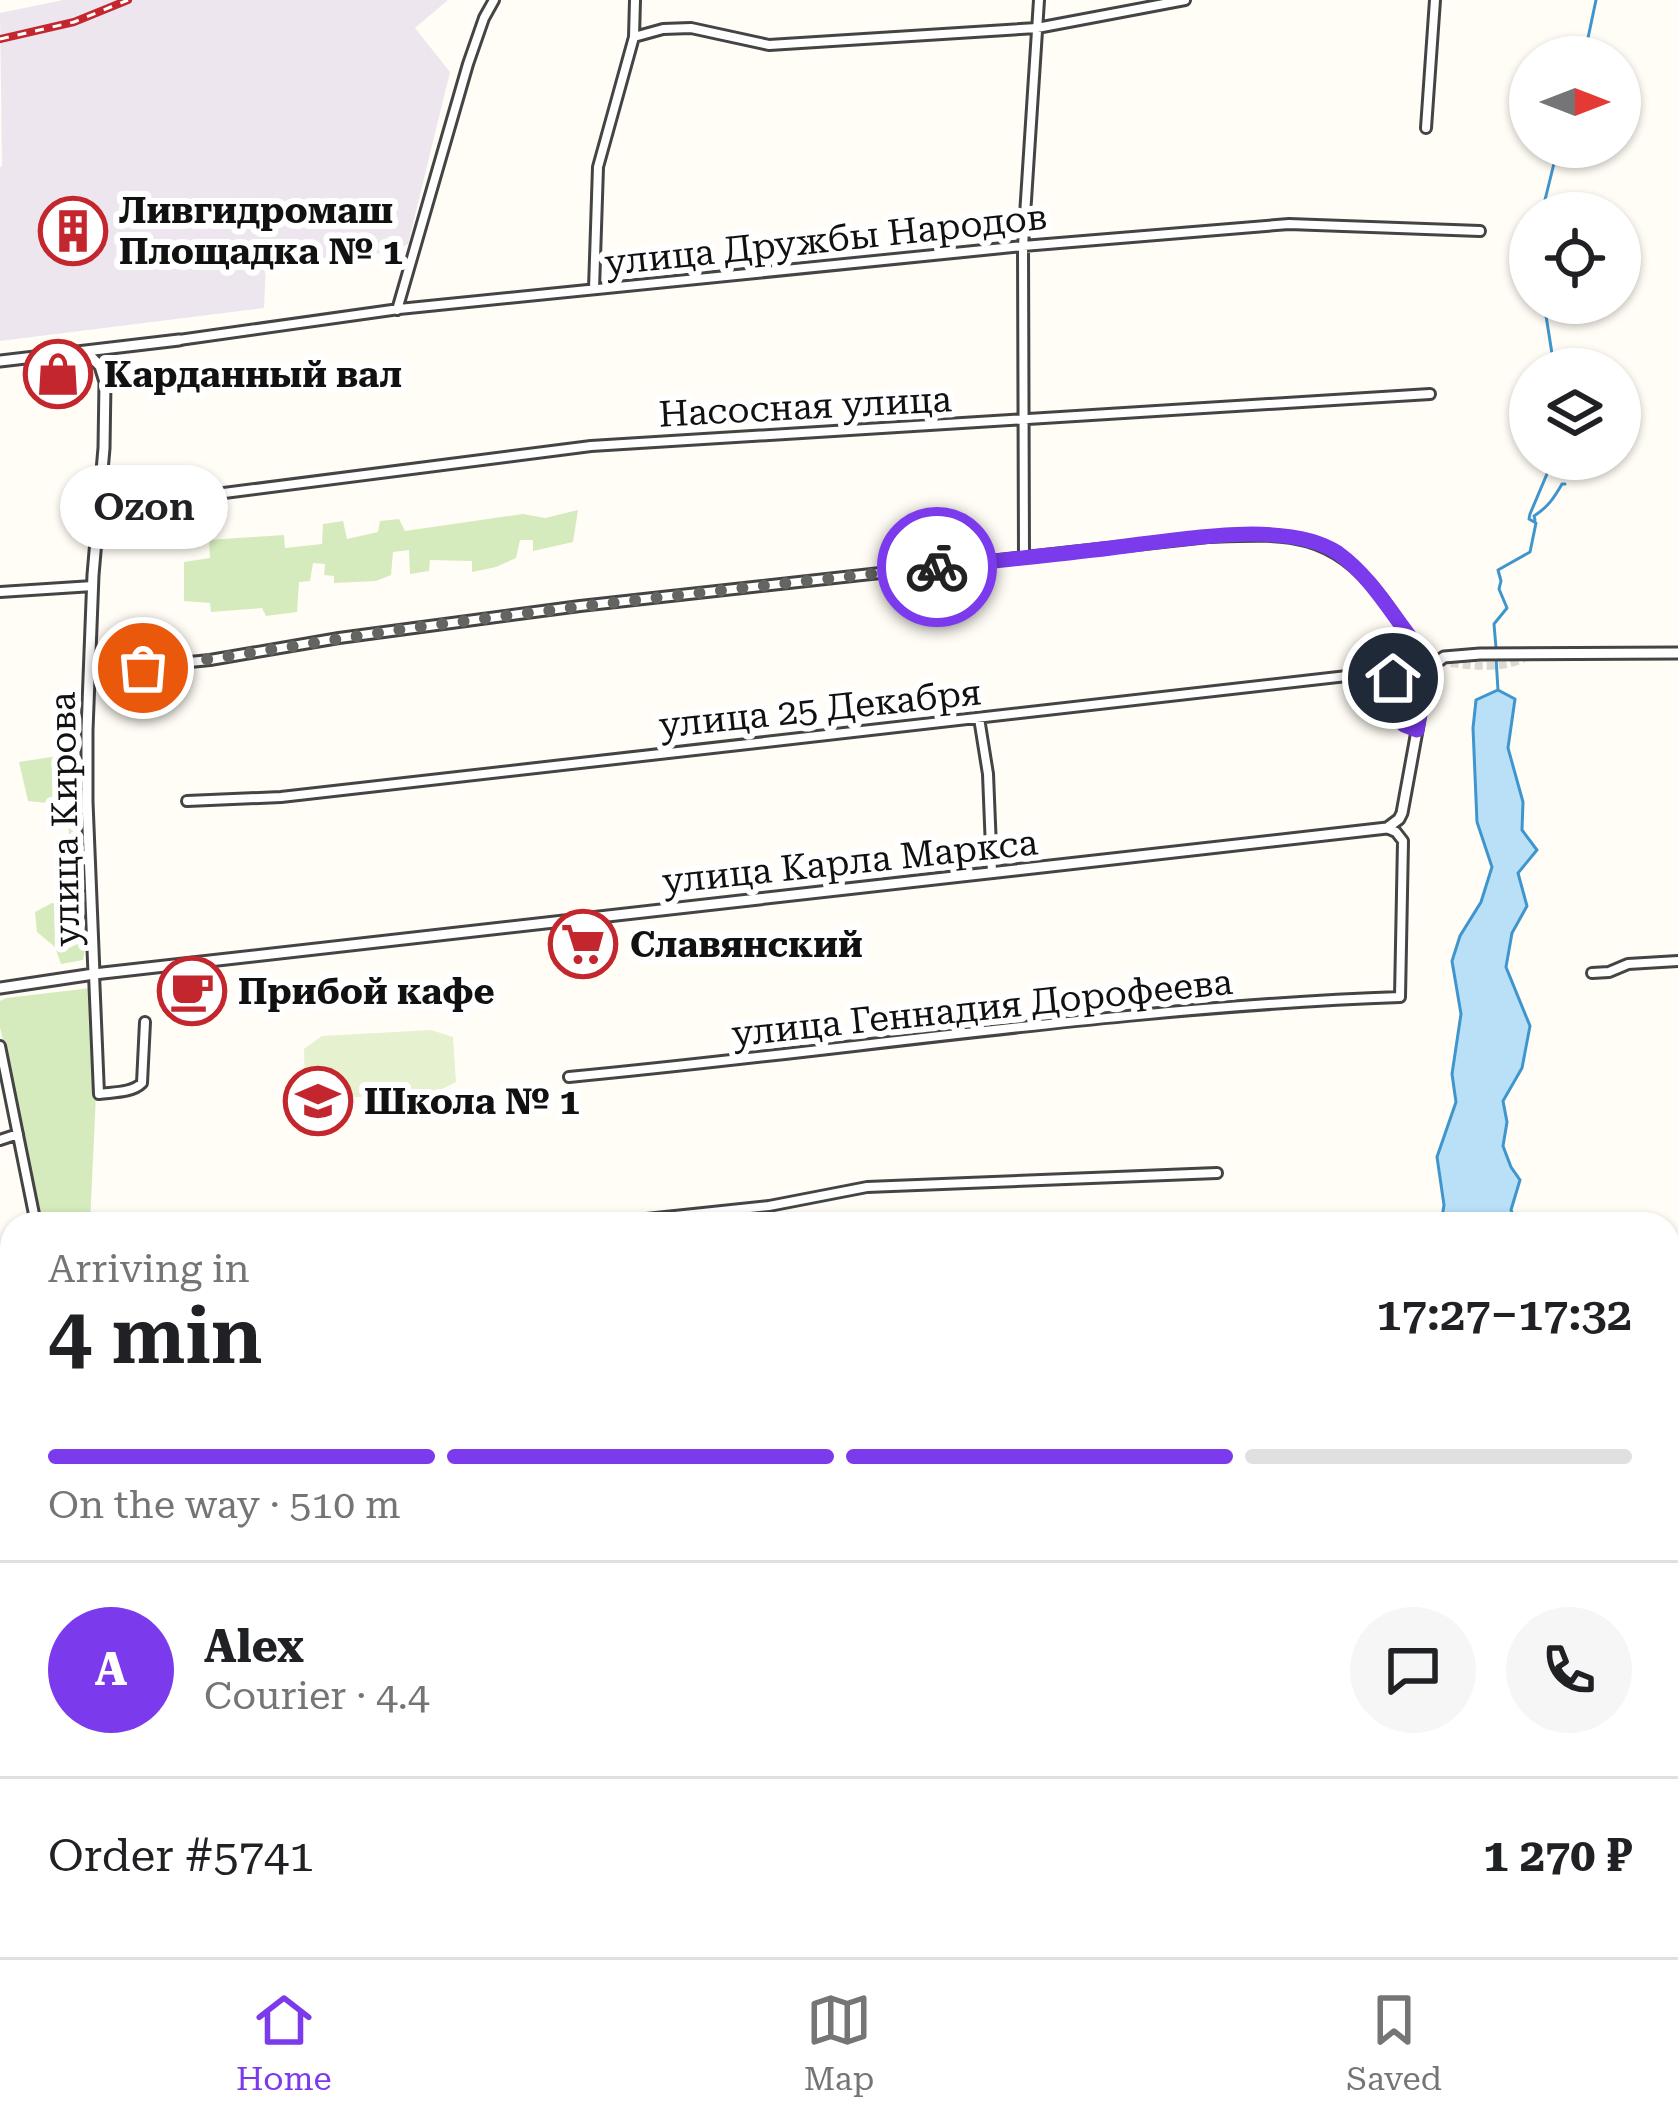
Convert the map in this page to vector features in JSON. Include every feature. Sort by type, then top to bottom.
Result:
[{"type":"street","points":[[397,310],[468,64],[494,0]]},
{"type":"street","points":[[593,290],[598,167],[634,37],[635,0]]},
{"type":"street","points":[[1024,558],[1023,246],[1039,0]]},
{"type":"street","points":[[634,37],[663,29],[701,29],[770,45],[1037,28],[1185,0]]},
{"type":"street","points":[[1426,128],[1435,0]]},
{"type":"street","name":"улица Дружбы Народов","points":[[179,340],[397,310],[1023,246],[1289,224],[1480,232]]},
{"type":"street","points":[[0,361],[179,340]]},
{"type":"street","points":[[105,382],[110,356],[122,347]]},
{"type":"street","points":[[86,352],[100,366],[105,382]]},
{"type":"street","name":"улица Кирова","points":[[94,974],[86,802],[105,382]]},
{"type":"street","name":"Насосная улица","points":[[185,498],[591,446],[1430,394]]},
{"type":"street","points":[[89,672],[210,660],[577,606],[1255,535],[1302,539],[1338,554],[1365,578],[1433,665]]},
{"type":"street","points":[[0,592],[93,586]]},
{"type":"street","points":[[1387,828],[1402,813],[1424,687],[1433,665],[1444,657],[1678,652]]},
{"type":"street","name":"улица 25 Декабря","points":[[187,801],[281,797],[1385,671],[1393,678],[1400,720],[1417,730]]},
{"type":"street","points":[[979,718],[988,775],[992,873]]},
{"type":"street","name":"улица Карла Маркса","points":[[0,988],[1387,828]]},
{"type":"street","name":"улица Геннадия Дорофеева","points":[[569,1077],[1054,1023],[1400,997],[1403,841],[1387,828]]},
{"type":"street","points":[[1592,973],[1628,964],[1678,961]]},
{"type":"street","points":[[94,974],[99,1094],[142,1083],[145,1022]]},
{"type":"street","points":[[0,1046],[34,1212]]},
{"type":"street","points":[[0,1140],[18,1134]]},
{"type":"street","points":[[713,1212],[867,1187],[1217,1173]]},
{"type":"shaded area","points":[[63,0],[448,0],[415,28],[450,72],[408,244],[393,252],[266,264],[264,308],[0,341],[0,13]]},
{"type":"green space","points":[[578,510],[573,542],[533,551],[533,540],[520,540],[516,558],[496,567],[472,572],[472,561],[430,560],[429,571],[410,574],[409,550],[393,552],[391,575],[376,581],[334,583],[334,576],[324,575],[325,564],[313,563],[310,581],[299,582],[297,612],[266,616],[262,608],[211,612],[210,603],[184,601],[184,562],[210,558],[209,540],[284,535],[285,548],[322,544],[323,524],[343,521],[347,539],[378,532],[380,521],[399,519],[405,531],[523,514],[545,518]]},
{"type":"green space","points":[[58,756],[59,778],[70,780],[73,798],[85,949],[83,960],[61,964],[55,947],[37,932],[35,912],[52,903],[70,912],[67,804],[28,801],[19,762]]},
{"type":"green space","points":[[91,988],[96,1094],[91,1212],[39,1212],[0,1027],[0,1001]]},
{"type":"green space","points":[[431,1030],[453,1037],[456,1082],[434,1093],[322,1099],[305,1088],[304,1049],[322,1036]]},
{"type":"water","points":[[1498,690],[1515,699],[1508,748],[1523,802],[1522,830],[1537,850],[1518,873],[1527,906],[1512,933],[1506,967],[1530,1026],[1522,1068],[1503,1101],[1507,1122],[1503,1146],[1520,1180],[1512,1212],[1443,1212],[1437,1157],[1456,1102],[1452,1074],[1461,1014],[1452,961],[1492,867],[1477,822],[1476,700]]},
{"type":"waterway","points":[[1588,36],[1596,0]]},
{"type":"waterway","points":[[1547,192],[1553,168]]},
{"type":"waterway","points":[[1547,324],[1551,348]]},
{"type":"waterway","points":[[1496,648],[1494,624],[1507,608],[1498,570],[1530,552],[1536,523],[1529,519],[1544,480]]},
{"type":"waterway","points":[[1535,520],[1565,484]]},
{"type":"waterway","points":[[1496,658],[1498,690]]},
{"type":"tunnel","points":[[1439,661],[1498,665],[1529,655]]},
{"type":"railway","points":[[0,39],[74,22],[128,0]]},
{"type":"way so far","points":[[143,668],[577,606],[937,567]]},
{"type":"place","name":"Ливгидромаш Площадка № 1","points":[[73,231]]},
{"type":"place","name":"Карданный вал","points":[[58,374]]},
{"type":"place","name":"Ozon","points":[[143,668]]},
{"type":"place","name":"Славянский","points":[[583,944]]},
{"type":"place","name":"Прибой кафе","points":[[192,991]]},
{"type":"place","name":"Школа № 1","points":[[318,1101]]},
{"type":"route","points":[[937,567],[1208,537],[1302,539],[1338,554],[1365,578],[1433,665],[1417,730],[1400,720],[1393,678]]}]
